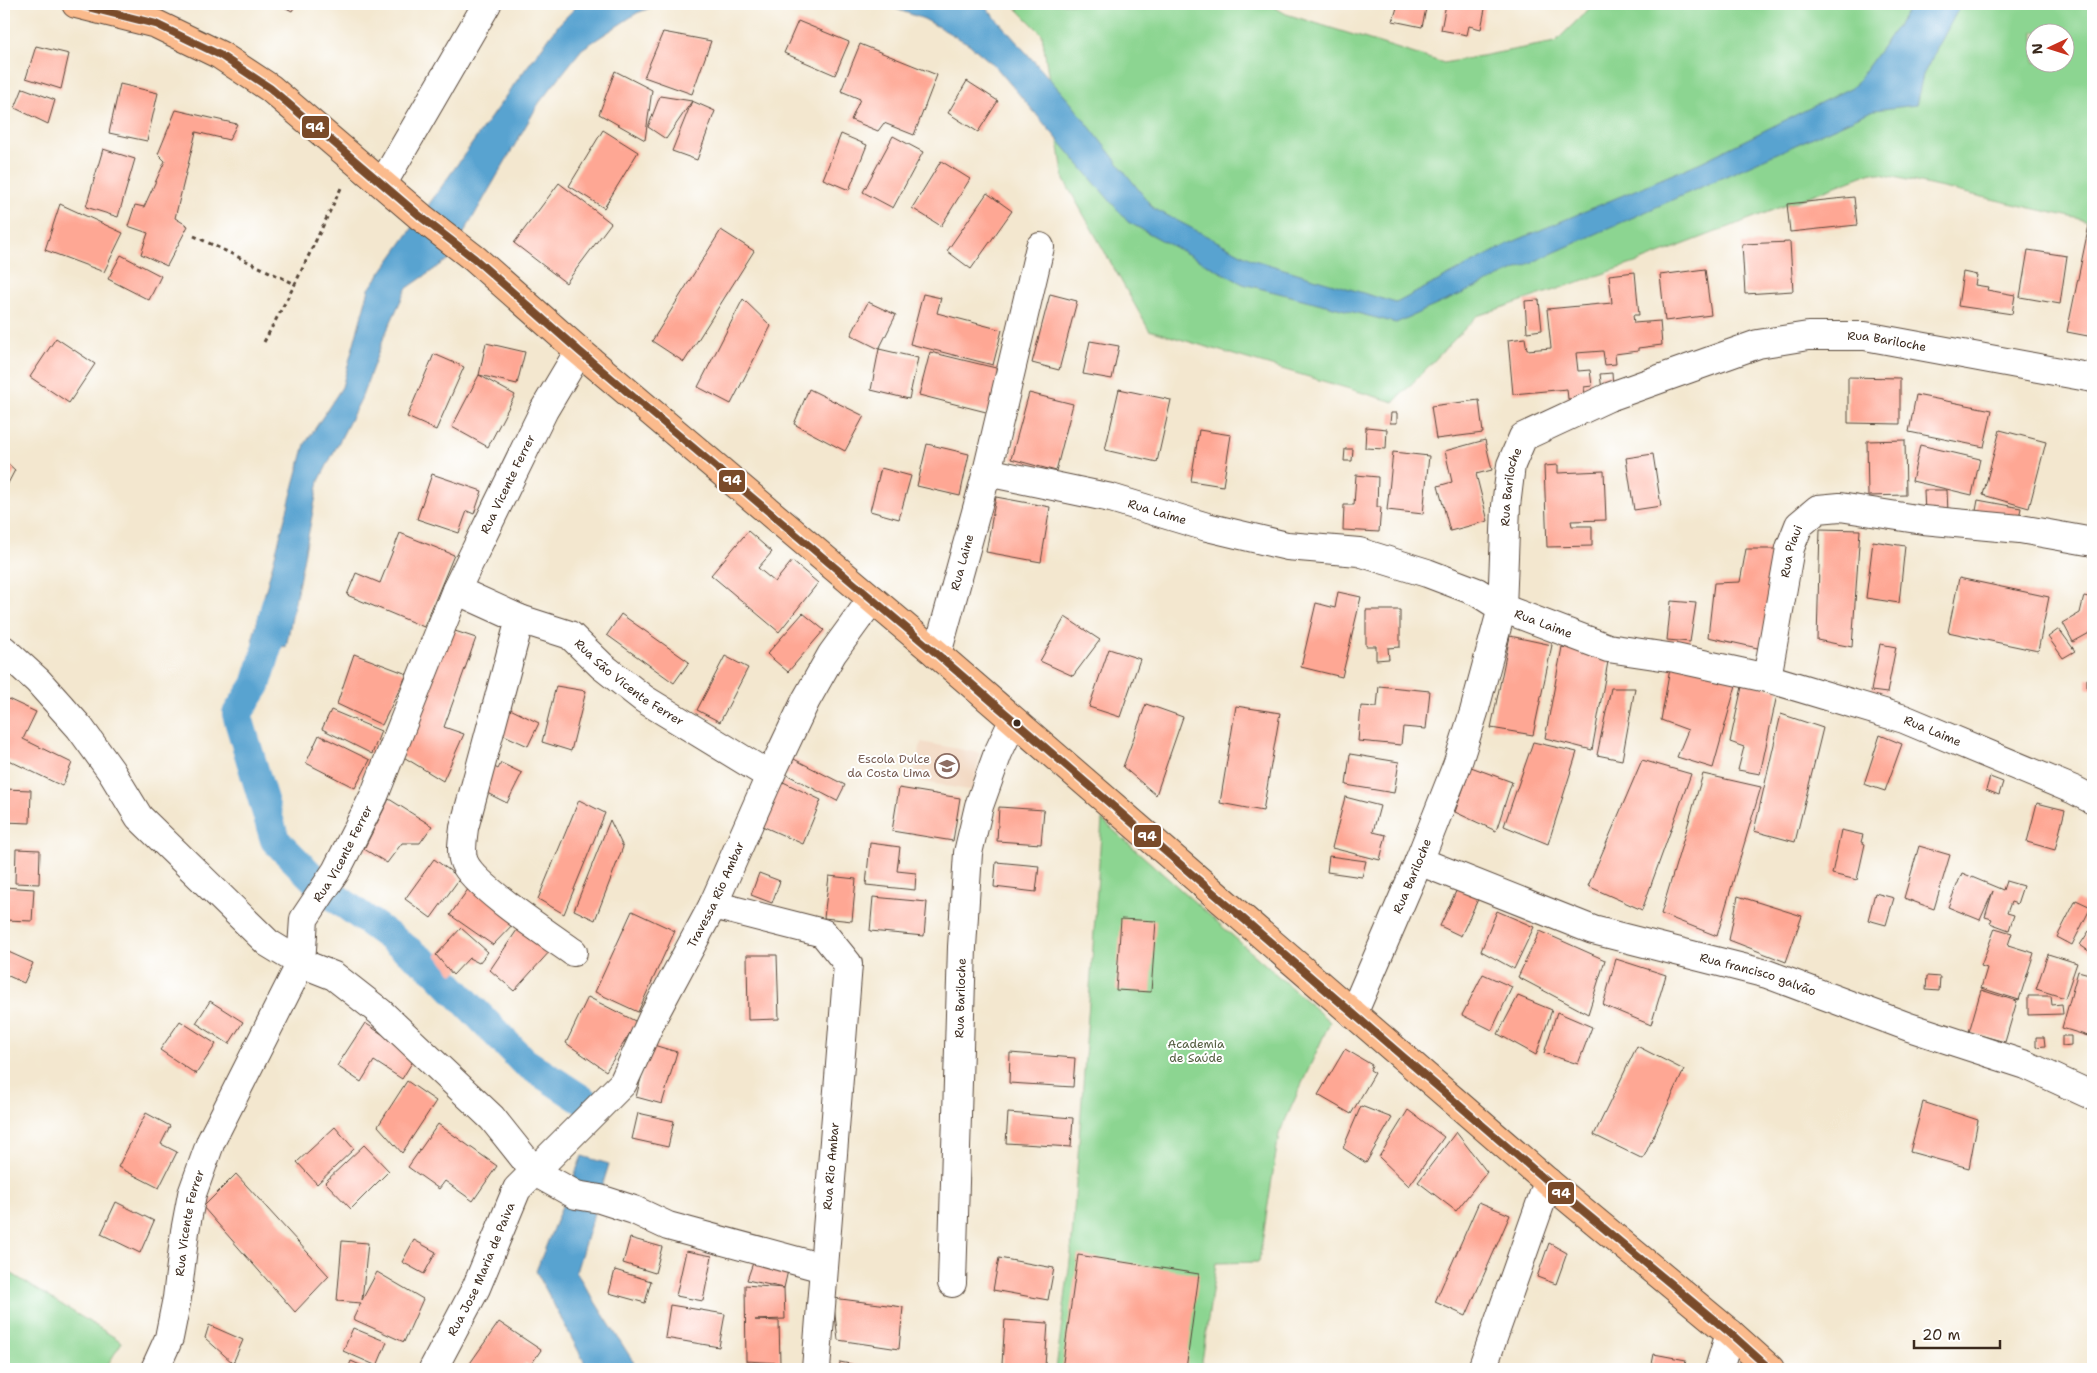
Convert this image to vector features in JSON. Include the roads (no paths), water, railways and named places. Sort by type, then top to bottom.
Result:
[{"type":"main road","points":[[76,4],[156,24],[220,55],[270,88],[355,158],[420,217],[475,259],[579,351],[937,654],[1548,1182],[1730,1333],[1770,1369]]},
{"type":"street","points":[[383,183],[487,4]]},
{"type":"street","name":"Rua Laine","points":[[937,654],[987,472],[1040,247]]},
{"type":"street","name":"Rua Bariloche","points":[[1354,1014],[1419,861],[1457,765],[1472,721],[1502,608],[1506,506],[1511,465],[1523,438],[1609,397],[1758,344],[1808,336],[1865,336],[2093,378]]},
{"type":"street","name":"Rua Vicente Ferrer","points":[[154,1369],[168,1338],[177,1298],[185,1231],[192,1194],[211,1141],[301,964],[304,919],[336,871],[374,796],[456,590],[544,410],[579,351]]},
{"type":"street","name":"Rua Laime","points":[[987,472],[1111,498],[1207,527],[1287,546],[1359,552],[1427,573],[1478,592],[1502,608],[1608,648],[1675,658],[1767,678],[1904,719],[2074,790],[2093,800]]},
{"type":"street","name":"Rua Piaui","points":[[1767,678],[1790,548],[1799,525],[1818,509],[1840,507],[1923,520],[2020,529],[2093,542]]},
{"type":"street","name":"Rua São Vicente Ferrer","points":[[456,590],[520,619],[570,635],[602,666],[644,699],[770,776]]},
{"type":"street","name":"Travessa Rio Ambar","points":[[535,1172],[623,1082],[653,1017],[713,906],[770,776],[806,700],[832,654],[872,599]]},
{"type":"street","points":[[520,619],[464,828],[462,845],[464,861],[473,876],[525,919],[573,952]]},
{"type":"street","points":[[4,650],[38,681],[80,728],[111,771],[139,818],[268,943],[301,964],[334,976],[380,1012],[492,1118],[535,1172],[576,1195],[634,1210],[668,1226],[823,1268]]},
{"type":"street","name":"Rua Bariloche","points":[[952,1283],[962,947],[968,853],[979,806],[998,753],[1013,721]]},
{"type":"street","name":"Rua francisco galvão","points":[[1419,861],[1593,930],[1767,974],[1909,1027],[2026,1065],[2093,1096]]},
{"type":"street","name":"Rua Rio Ambar","points":[[713,906],[823,933],[848,964],[816,1369]]},
{"type":"street","name":"Rua Jose Maria de Paiva","points":[[433,1369],[476,1288],[517,1189],[535,1172]]},
{"type":"street","points":[[1482,1369],[1548,1182]]},
{"type":"street","points":[[1719,1369],[1730,1333]]},
{"type":"water","points":[[579,4],[660,4],[637,13],[582,49],[539,103],[449,259],[406,289],[384,337],[361,399],[319,481],[286,647],[252,641],[305,444],[342,387],[369,289],[515,83],[560,23]]},
{"type":"water","points":[[882,4],[983,4],[1071,103],[1153,208],[1251,259],[1396,303],[1510,243],[1701,162],[1854,86],[1907,12],[1910,4],[1961,4],[1923,75],[1916,105],[1874,110],[1396,323],[1243,284],[1128,222],[995,66],[969,44],[924,19]]},
{"type":"water","points":[[582,1156],[609,1164],[576,1272],[638,1369],[588,1369],[536,1271]]},
{"type":"waterway","points":[[276,605],[265,656],[256,685],[237,714],[275,840],[318,883]]},
{"type":"waterway","points":[[335,897],[435,970],[523,1061],[587,1103]]},
{"type":"place","name":"Escola Dulce da Costa Lima","points":[[947,766]]},
{"type":"park label","name":"Academia de Saúde","points":[[1196,1051]]}]
